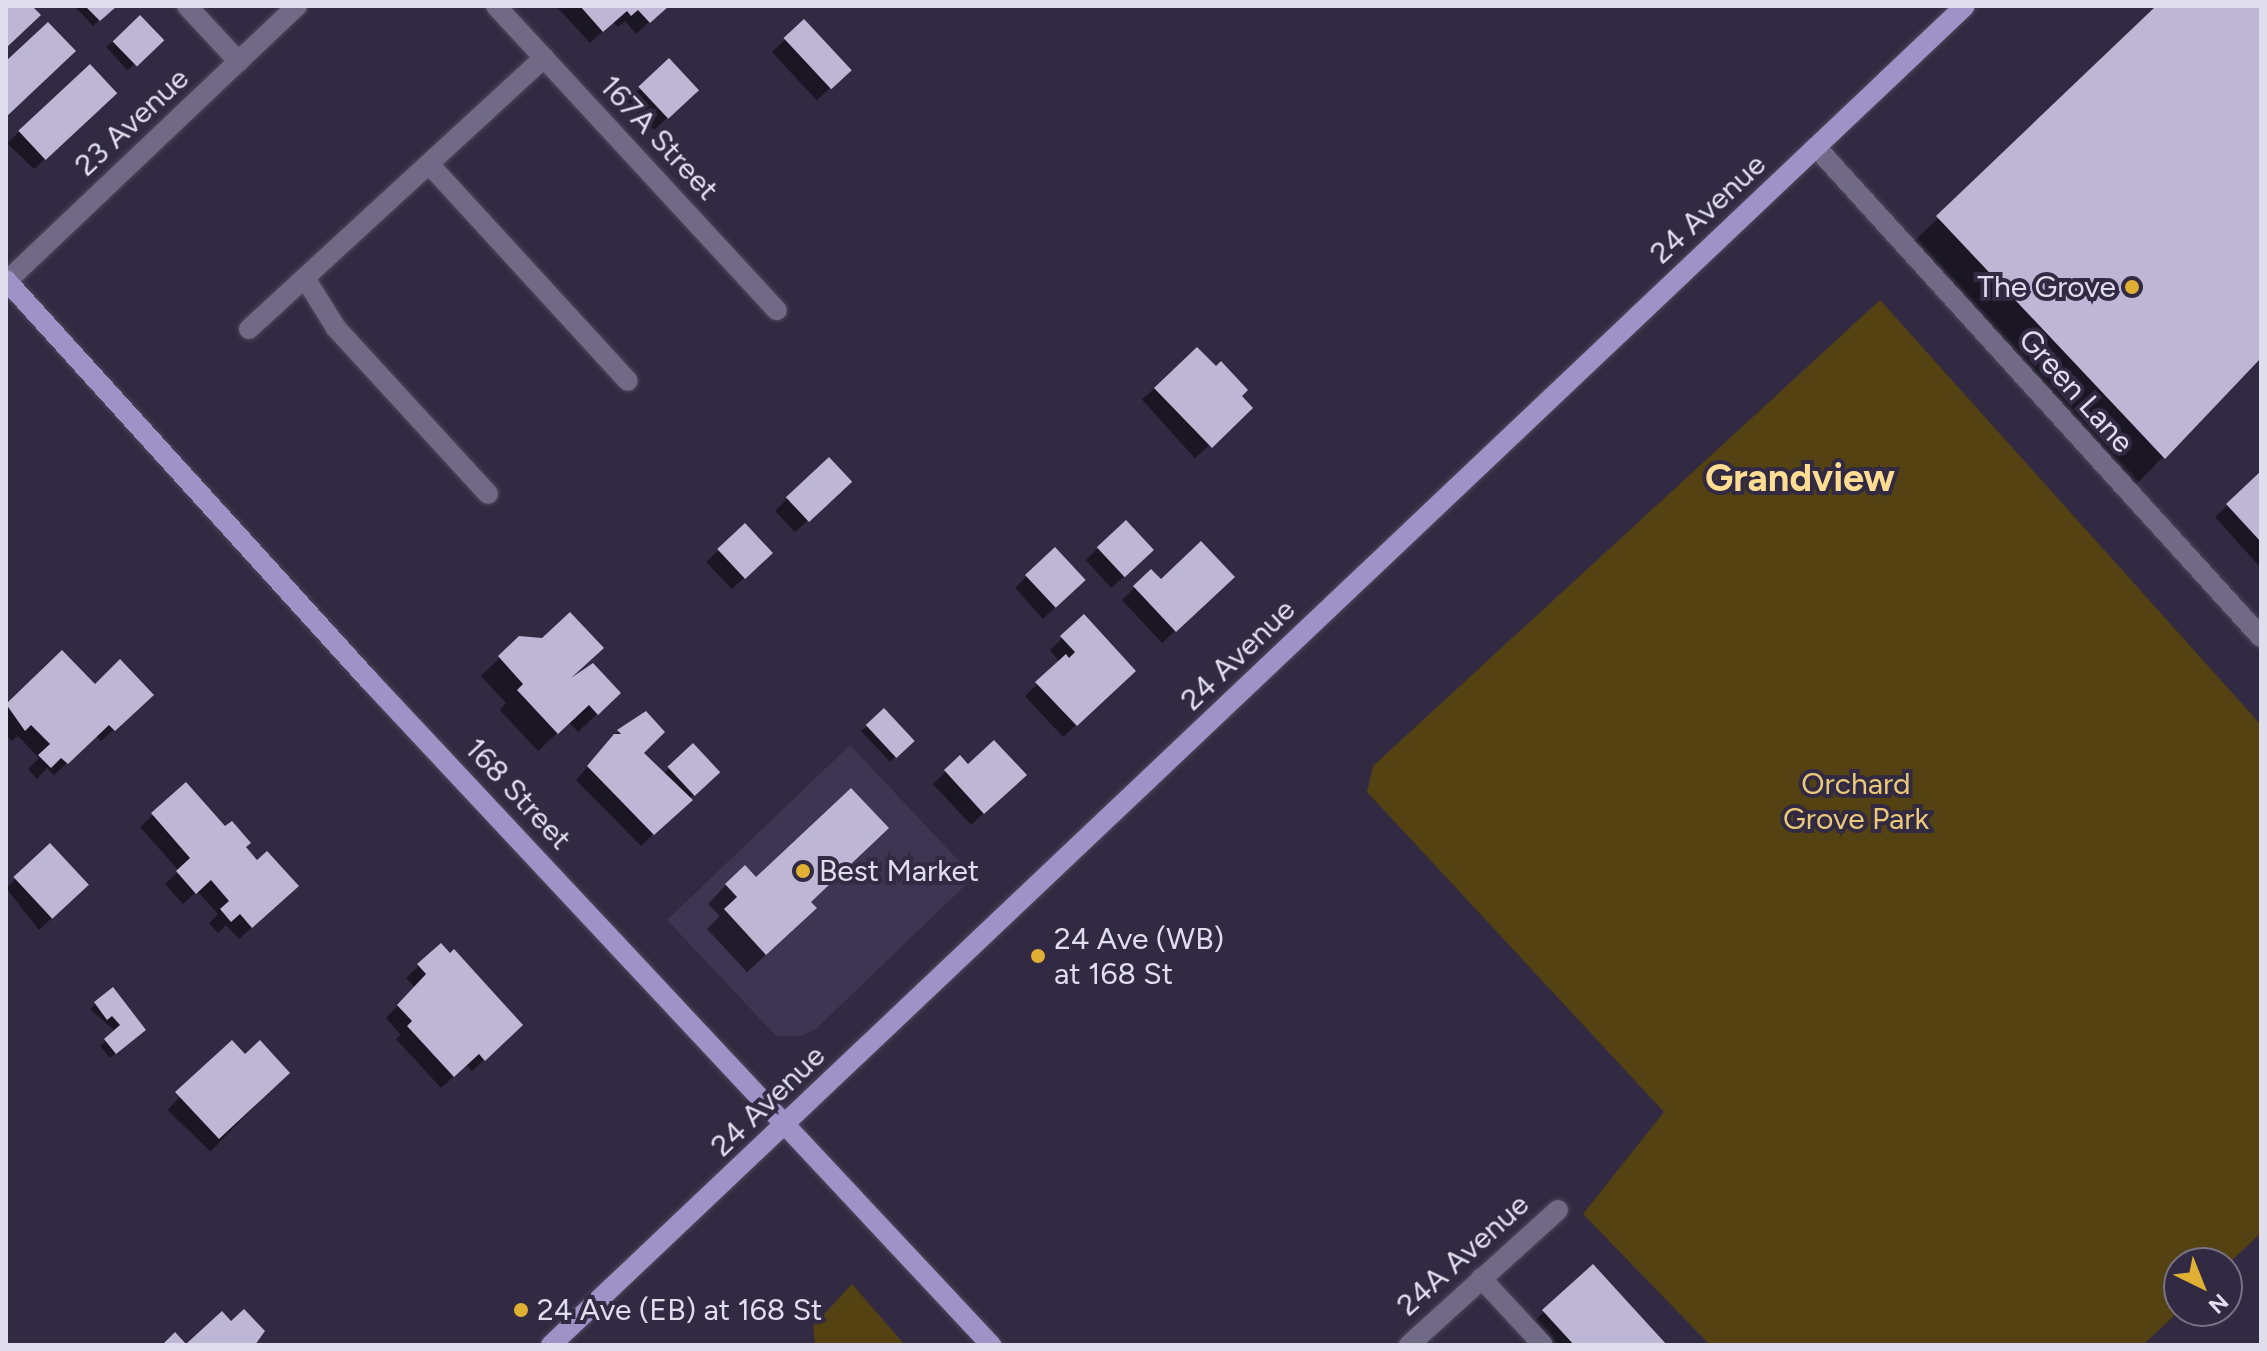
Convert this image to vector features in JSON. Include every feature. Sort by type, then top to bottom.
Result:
[{"type":"main road","name":"24 Avenue","points":[[551,1345],[1965,6]]},
{"type":"main road","name":"168 Street","points":[[6,280],[369,680],[788,1123],[991,1345]]},
{"type":"street","points":[[187,6],[239,62]]},
{"type":"street","name":"23 Avenue","points":[[6,280],[297,6]]},
{"type":"street","name":"167A Street","points":[[496,6],[777,310]]},
{"type":"street","points":[[249,329],[544,58]]},
{"type":"street","name":"Green Lane","points":[[1816,147],[2261,637]]},
{"type":"street","points":[[429,164],[628,381]]},
{"type":"street","points":[[305,278],[336,328],[488,494]]},
{"type":"street","name":"24A Avenue","points":[[1409,1345],[1558,1210]]},
{"type":"street","points":[[1481,1278],[1543,1345]]},
{"type":"shaded area","points":[[850,745],[974,877],[816,1029],[800,1036],[776,1036],[667,920]]},
{"type":"green space","name":"Orchard Grove Park","points":[[1880,300],[2261,725],[2261,1233],[2243,1250],[2243,1247],[2163,1247],[2163,1326],[2143,1345],[1710,1345],[1583,1214],[1664,1112],[1367,792],[1373,766]]},
{"type":"green space","points":[[852,1284],[905,1345],[815,1345],[813,1326]]},
{"type":"building","points":[[6,6],[32,6],[41,15],[6,48]]},
{"type":"building","points":[[85,6],[117,6],[100,21]]},
{"type":"building","points":[[580,6],[669,6],[650,23],[638,10],[631,16],[627,11],[603,32]]},
{"type":"building","name":"The Grove","points":[[2156,6],[2261,6],[2261,358],[2165,459],[1936,216]]},
{"type":"building","points":[[140,15],[164,40],[137,67],[113,41]]},
{"type":"building","points":[[804,19],[852,70],[831,89],[784,38]]},
{"type":"building","points":[[48,22],[76,51],[6,117],[6,61]]},
{"type":"building","points":[[669,58],[699,90],[668,119],[638,87]]},
{"type":"building","points":[[90,64],[117,93],[46,160],[18,131]]},
{"type":"building","points":[[1197,347],[1216,366],[1221,361],[1248,390],[1242,396],[1253,408],[1212,448],[1154,388]]},
{"type":"building","points":[[829,457],[852,482],[809,522],[786,497]]},
{"type":"building","points":[[2261,471],[2261,542],[2226,504]]},
{"type":"building","points":[[1126,520],[1154,550],[1125,577],[1097,547]]},
{"type":"building","points":[[745,523],[773,553],[745,579],[717,549]]},
{"type":"building","points":[[1201,541],[1235,577],[1176,632],[1133,586],[1151,569],[1161,579]]},
{"type":"building","points":[[1055,547],[1086,580],[1056,608],[1025,575]]},
{"type":"building","points":[[570,612],[604,648],[571,678],[593,663],[621,693],[598,715],[589,705],[558,734],[517,690],[523,684],[498,656],[519,636],[542,638]]},
{"type":"building","points":[[1084,614],[1136,671],[1077,726],[1035,682],[1066,654],[1069,658],[1075,652],[1060,636]]},
{"type":"building","points":[[62,650],[95,684],[120,659],[154,695],[115,731],[109,725],[68,764],[61,758],[51,768],[38,755],[50,744],[31,725],[25,731],[6,704]]},
{"type":"building","points":[[884,708],[915,741],[896,758],[866,725]]},
{"type":"building","points":[[646,711],[665,732],[644,753],[693,800],[654,835],[587,766],[614,734],[621,734],[617,730]]},
{"type":"building","points":[[994,740],[1027,775],[984,814],[944,770],[960,755],[968,764]]},
{"type":"building","points":[[693,743],[720,772],[695,796],[667,767]]},
{"type":"building","points":[[186,782],[225,826],[232,821],[251,843],[246,847],[257,860],[267,851],[299,886],[252,928],[240,914],[231,922],[220,909],[229,901],[211,880],[196,894],[176,871],[190,858],[151,813]]},
{"type":"building","name":"Best Market","points":[[851,788],[889,828],[811,902],[817,908],[766,955],[724,909],[737,897],[725,884],[745,865],[756,877]]},
{"type":"building","points":[[50,843],[89,885],[52,919],[13,877]]},
{"type":"building","points":[[441,943],[450,953],[454,949],[523,1025],[485,1061],[479,1054],[454,1077],[407,1026],[412,1021],[397,1005],[426,974],[417,964]]},
{"type":"building","points":[[113,987],[146,1030],[116,1054],[104,1039],[120,1025],[112,1016],[107,1020],[94,1002]]},
{"type":"building","points":[[232,1040],[245,1054],[260,1040],[290,1073],[219,1139],[175,1092]]},
{"type":"building","points":[[1593,1264],[1667,1345],[1574,1345],[1542,1310]]},
{"type":"building","points":[[244,1309],[265,1331],[255,1345],[162,1345],[175,1332],[186,1344],[222,1311],[231,1321]]},
{"type":"place","name":"The Grove","points":[[2132,287]]},
{"type":"place","name":"Best Market","points":[[803,871]]},
{"type":"place","name":"24 Ave (WB) at 168 St","points":[[1038,956]]},
{"type":"place","name":"24 Ave (EB) at 168 St","points":[[521,1310]]},
{"type":"district","name":"Grandview","points":[[1800,479]]}]
